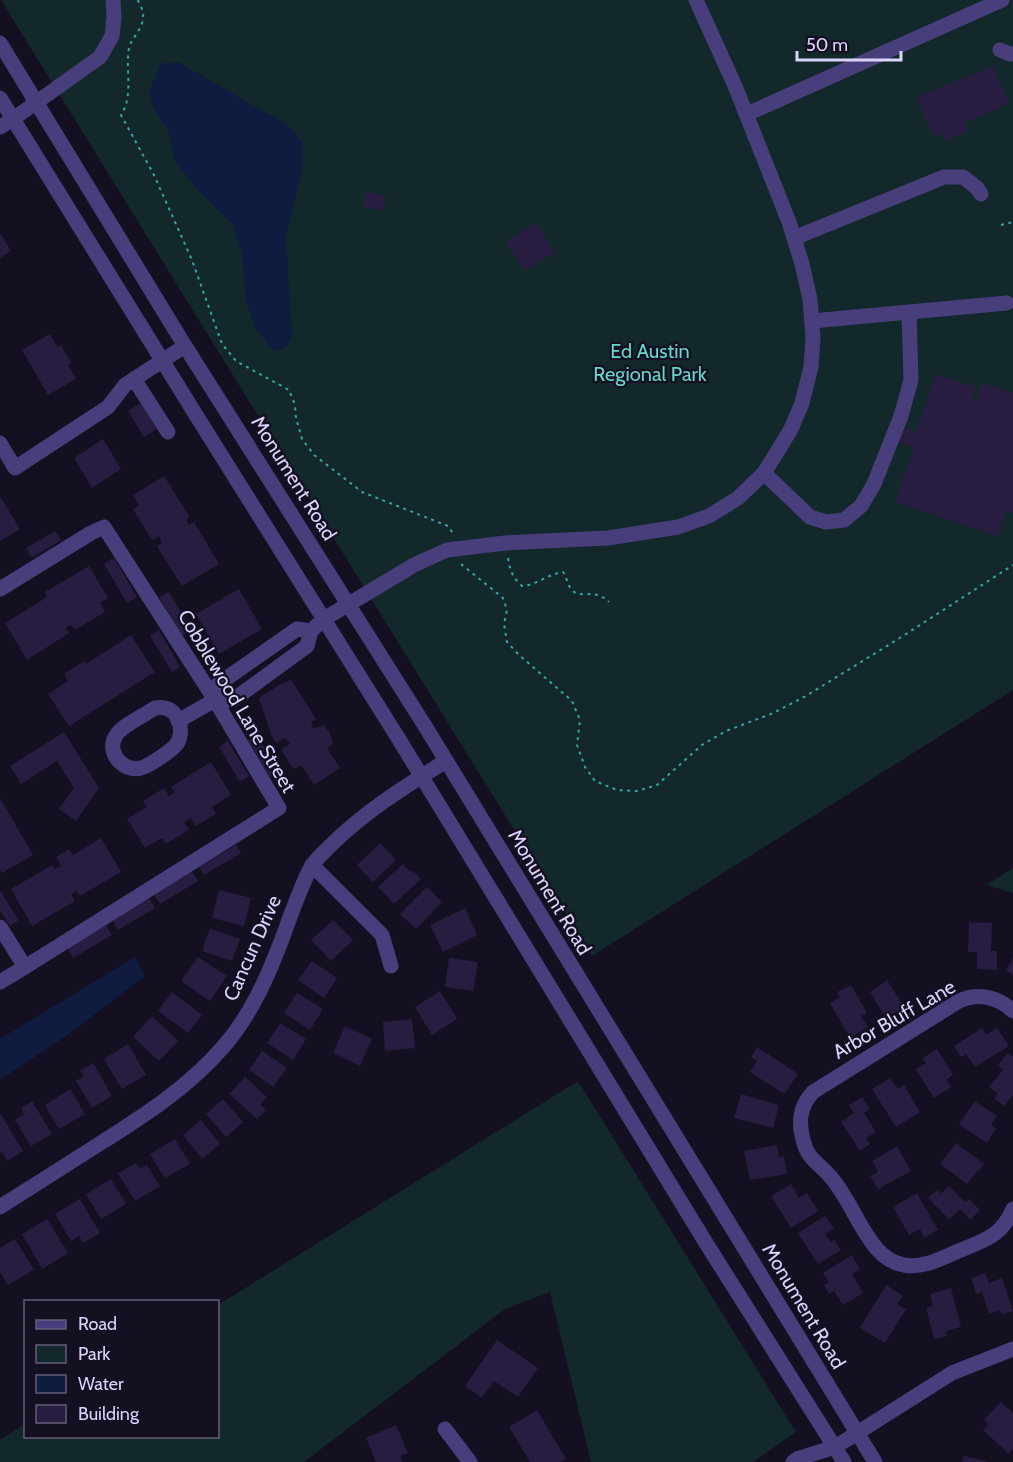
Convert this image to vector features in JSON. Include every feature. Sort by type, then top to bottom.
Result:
[{"type":"street","points":[[7,123],[100,57],[112,36],[113,0]]},
{"type":"street","points":[[178,721],[215,700],[233,700],[307,646],[311,631],[324,619],[414,565],[447,550],[505,543],[608,538],[678,527],[709,516],[738,498],[764,473],[791,429],[802,403],[811,367],[813,338],[810,299],[794,238],[747,114],[696,0]]},
{"type":"street","points":[[747,114],[1002,0]]},
{"type":"street","name":"Monument Road","points":[[0,43],[185,346],[446,761],[875,1462]]},
{"type":"street","points":[[0,98],[7,123],[162,360],[324,619],[706,1243],[844,1462]]},
{"type":"street","points":[[794,238],[944,177],[963,177],[981,194]]},
{"type":"street","points":[[812,321],[1006,303]]},
{"type":"street","points":[[764,473],[810,517],[826,522],[844,520],[861,506],[874,484],[901,416],[910,380],[909,312]]},
{"type":"street","points":[[0,443],[15,468],[108,407],[125,385],[185,346]]},
{"type":"street","points":[[134,379],[168,432]]},
{"type":"street","name":"Cobblewood Lane Street","points":[[0,589],[104,527],[215,700],[279,808],[0,982]]},
{"type":"street","points":[[215,700],[217,685],[297,629],[311,631]]},
{"type":"street","points":[[155,708],[172,711],[178,721],[182,730],[176,746],[144,768],[132,768],[120,763],[114,752],[113,741],[118,732],[155,708]]},
{"type":"street","name":"Cancun Drive","points":[[0,1207],[139,1119],[204,1067],[224,1046],[261,990],[312,865],[348,829],[388,797],[446,761]]},
{"type":"street","points":[[312,865],[382,935],[391,966]]},
{"type":"street","points":[[0,927],[25,967]]},
{"type":"street","name":"Arbor Bluff Lane","points":[[1013,1011],[1007,1005],[988,997],[967,997],[822,1085],[807,1099],[800,1114],[804,1146],[831,1177],[876,1248],[886,1258],[906,1266],[925,1265],[992,1237],[1009,1218],[1013,1209]]},
{"type":"street","points":[[793,1462],[834,1447],[952,1373],[1013,1349]]},
{"type":"street","points":[[445,1429],[470,1462]]},
{"type":"street","points":[[825,1462],[834,1447]]},
{"type":"path","points":[[138,0],[143,13],[142,26],[130,45],[127,61],[128,95],[121,115],[154,175],[192,260],[222,344],[236,361],[289,390],[295,405],[302,439],[314,455],[362,492],[448,526],[454,533],[456,549],[462,565],[503,598],[507,610],[504,624],[507,642],[572,701],[580,720],[577,745],[585,766],[595,781],[617,790],[637,791],[657,785],[702,745],[726,731],[771,714],[806,696],[1013,565]]},
{"type":"path","points":[[1001,225],[1013,222]]},
{"type":"path","points":[[505,543],[514,580],[522,586],[531,585],[563,572],[573,592],[581,595],[597,594],[609,602]]},
{"type":"green space","name":"Ed Austin Regional Park","points":[[1,0],[1013,0],[1013,690],[592,956]]},
{"type":"green space","points":[[1013,868],[1013,893],[986,885]]},
{"type":"green space","points":[[578,1081],[796,1432],[753,1462],[591,1462],[550,1292],[505,1309],[304,1462],[0,1462],[0,1440],[24,1425],[24,1438],[219,1438],[219,1304]]},
{"type":"water","points":[[178,62],[289,126],[303,143],[303,165],[286,236],[292,335],[287,346],[274,352],[255,327],[246,300],[242,252],[232,224],[174,161],[169,133],[153,107],[149,91],[161,63]]},
{"type":"water","points":[[135,957],[145,976],[66,1036],[0,1080],[0,1039]]},
{"type":"building","points":[[993,66],[1009,104],[964,123],[967,132],[945,141],[941,132],[933,136],[917,97]]},
{"type":"building","points":[[366,192],[386,196],[383,211],[363,207]]},
{"type":"building","points":[[536,223],[555,252],[525,271],[506,242]]},
{"type":"building","points":[[0,233],[11,251],[0,258]]},
{"type":"building","points":[[50,334],[57,347],[61,345],[71,362],[68,365],[76,379],[48,395],[22,350]]},
{"type":"building","points":[[936,374],[976,387],[972,398],[977,399],[982,383],[1013,393],[1013,513],[1006,511],[997,536],[895,502],[914,447],[895,441],[900,426],[916,432]]},
{"type":"building","points":[[141,403],[157,429],[144,437],[128,411]]},
{"type":"building","points":[[103,439],[121,469],[92,488],[74,458]]},
{"type":"building","points":[[164,476],[190,517],[186,520],[189,525],[194,522],[219,564],[182,586],[157,546],[162,543],[159,536],[152,540],[133,509],[139,505],[133,495]]},
{"type":"building","points":[[0,496],[20,529],[0,541]]},
{"type":"building","points":[[55,531],[61,540],[32,558],[26,548]]},
{"type":"building","points":[[114,558],[137,597],[127,603],[104,564]]},
{"type":"building","points":[[89,566],[108,598],[100,603],[105,612],[75,630],[71,625],[66,628],[69,633],[27,660],[5,623],[47,597],[45,592]]},
{"type":"building","points":[[239,589],[262,629],[219,654],[196,614]]},
{"type":"building","points":[[169,592],[192,630],[182,636],[159,597]]},
{"type":"building","points":[[159,630],[180,667],[172,672],[150,636]]},
{"type":"building","points":[[131,635],[155,672],[69,726],[48,694],[68,681],[64,674],[84,661],[86,664]]},
{"type":"building","points":[[291,680],[316,719],[311,722],[313,728],[324,725],[330,733],[333,744],[327,748],[340,768],[314,785],[302,766],[293,769],[281,750],[290,744],[285,738],[276,743],[259,698]]},
{"type":"building","points":[[64,732],[99,788],[76,821],[59,809],[74,788],[57,761],[21,784],[10,766]]},
{"type":"building","points":[[257,735],[279,772],[270,777],[248,740]]},
{"type":"building","points":[[228,741],[249,776],[240,782],[219,747]]},
{"type":"building","points":[[211,762],[231,795],[212,807],[216,814],[196,826],[191,818],[184,822],[189,830],[166,844],[162,838],[145,848],[127,819],[147,807],[143,801],[164,788],[169,796],[175,792],[171,787]]},
{"type":"building","points":[[0,798],[33,855],[2,873],[0,869]]},
{"type":"building","points":[[101,838],[121,872],[80,896],[77,891],[71,894],[75,901],[32,926],[11,889],[52,865],[54,869],[61,866],[56,857],[69,849],[73,855]]},
{"type":"building","points":[[380,843],[396,860],[373,882],[357,865]]},
{"type":"building","points":[[236,845],[241,853],[204,875],[199,867]]},
{"type":"building","points":[[403,864],[421,879],[394,904],[378,887]]},
{"type":"building","points":[[192,871],[198,881],[160,904],[154,894]]},
{"type":"building","points":[[427,887],[442,902],[416,929],[400,914]]},
{"type":"building","points":[[0,890],[19,921],[10,926],[0,910]]},
{"type":"building","points":[[219,890],[251,898],[244,926],[212,918]]},
{"type":"building","points":[[149,898],[155,908],[118,930],[112,920]]},
{"type":"building","points":[[465,908],[477,935],[443,952],[430,925]]},
{"type":"building","points":[[333,920],[353,940],[331,961],[311,940]]},
{"type":"building","points":[[969,922],[992,923],[991,951],[997,951],[997,970],[977,969],[977,952],[968,952]]},
{"type":"building","points":[[106,925],[112,935],[73,958],[67,948]]},
{"type":"building","points":[[210,928],[240,939],[232,961],[202,951]]},
{"type":"building","points":[[198,957],[227,976],[210,1001],[181,981]]},
{"type":"building","points":[[449,958],[478,962],[473,991],[445,987]]},
{"type":"building","points":[[1013,958],[1013,975],[1006,970]]},
{"type":"building","points":[[312,961],[337,978],[324,998],[298,980]]},
{"type":"building","points":[[887,980],[904,1007],[886,1018],[870,992]]},
{"type":"building","points":[[851,985],[867,1013],[861,1016],[868,1027],[850,1038],[830,1003],[840,997],[837,992]]},
{"type":"building","points":[[440,991],[457,1019],[432,1035],[415,1007]]},
{"type":"building","points":[[172,992],[202,1015],[188,1033],[158,1011]]},
{"type":"building","points":[[297,993],[323,1009],[310,1030],[284,1013]]},
{"type":"building","points":[[152,1016],[178,1041],[159,1061],[133,1037]]},
{"type":"building","points":[[412,1019],[415,1048],[385,1051],[383,1022]]},
{"type":"building","points":[[280,1023],[306,1039],[293,1060],[267,1043]]},
{"type":"building","points":[[345,1026],[372,1039],[360,1066],[333,1053]]},
{"type":"building","points":[[982,1028],[986,1035],[997,1028],[1009,1046],[975,1067],[966,1054],[961,1057],[954,1046]]},
{"type":"building","points":[[128,1044],[146,1075],[122,1089],[104,1059]]},
{"type":"building","points":[[757,1047],[798,1074],[784,1094],[750,1072],[757,1061],[751,1057]]},
{"type":"building","points":[[937,1049],[953,1075],[946,1080],[951,1087],[934,1098],[916,1069],[926,1063],[923,1058]]},
{"type":"building","points":[[262,1051],[287,1068],[273,1087],[249,1070]]},
{"type":"building","points":[[1008,1053],[1013,1057],[1013,1095],[1004,1106],[994,1098],[998,1094],[989,1087],[1003,1070],[998,1065]]},
{"type":"building","points":[[93,1063],[112,1096],[92,1108],[76,1081],[84,1076],[80,1071]]},
{"type":"building","points":[[245,1077],[267,1097],[260,1105],[266,1110],[257,1119],[229,1094]]},
{"type":"building","points":[[890,1078],[898,1089],[904,1085],[920,1112],[896,1127],[872,1089]]},
{"type":"building","points":[[70,1089],[85,1114],[59,1129],[45,1105]]},
{"type":"building","points":[[741,1094],[779,1105],[773,1128],[734,1118]]},
{"type":"building","points":[[862,1097],[870,1109],[864,1113],[876,1132],[866,1138],[870,1144],[860,1151],[841,1122],[854,1113],[849,1105]]},
{"type":"building","points":[[223,1099],[243,1122],[226,1137],[206,1114]]},
{"type":"building","points":[[32,1101],[52,1134],[31,1146],[15,1120],[24,1114],[21,1108]]},
{"type":"building","points":[[975,1101],[997,1116],[991,1125],[996,1128],[987,1143],[959,1124]]},
{"type":"building","points":[[0,1113],[23,1151],[7,1161],[2,1152],[0,1153]]},
{"type":"building","points":[[201,1120],[220,1144],[202,1159],[183,1135]]},
{"type":"building","points":[[175,1139],[190,1164],[165,1178],[150,1154]]},
{"type":"building","points":[[956,1143],[984,1164],[967,1184],[940,1164]]},
{"type":"building","points":[[777,1145],[779,1157],[784,1156],[787,1174],[750,1180],[744,1151]]},
{"type":"building","points":[[897,1146],[911,1171],[878,1189],[870,1176],[878,1172],[872,1161]]},
{"type":"building","points":[[136,1163],[140,1169],[147,1165],[160,1186],[135,1201],[118,1173]]},
{"type":"building","points":[[111,1179],[126,1204],[101,1219],[86,1194]]},
{"type":"building","points":[[791,1184],[799,1198],[807,1193],[818,1211],[791,1228],[771,1196]]},
{"type":"building","points":[[949,1186],[965,1202],[969,1199],[980,1210],[970,1220],[960,1209],[949,1219],[928,1198],[937,1190],[941,1194]]},
{"type":"building","points":[[917,1193],[938,1230],[924,1238],[920,1229],[909,1235],[893,1207]]},
{"type":"building","points":[[80,1199],[100,1233],[83,1243],[79,1236],[71,1241],[55,1214]]},
{"type":"building","points":[[825,1216],[834,1228],[825,1234],[831,1242],[834,1240],[841,1250],[818,1264],[798,1233]]},
{"type":"building","points":[[47,1219],[68,1253],[42,1269],[22,1234]]},
{"type":"building","points":[[15,1239],[34,1270],[8,1285],[0,1272],[0,1248]]},
{"type":"building","points":[[852,1255],[860,1269],[852,1274],[863,1293],[843,1305],[834,1291],[829,1294],[824,1285],[829,1282],[823,1273]]},
{"type":"building","points":[[985,1273],[989,1283],[1002,1278],[1013,1311],[1002,1315],[1000,1310],[989,1314],[982,1292],[976,1294],[971,1278]]},
{"type":"building","points":[[886,1285],[903,1296],[897,1304],[906,1309],[885,1343],[860,1328]]},
{"type":"building","points":[[951,1288],[961,1327],[946,1331],[947,1336],[934,1339],[926,1308],[933,1306],[930,1294]]},
{"type":"building","points":[[497,1340],[538,1368],[518,1397],[494,1381],[482,1398],[465,1386]]},
{"type":"building","points":[[1001,1402],[1013,1413],[1013,1449],[1009,1454],[983,1430],[989,1424],[984,1420]]},
{"type":"building","points":[[537,1410],[566,1459],[560,1462],[530,1462],[509,1427]]},
{"type":"building","points":[[396,1425],[408,1453],[400,1456],[403,1462],[376,1462],[366,1438]]},
{"type":"building","points":[[964,1456],[986,1461],[986,1462],[962,1462]]}]
